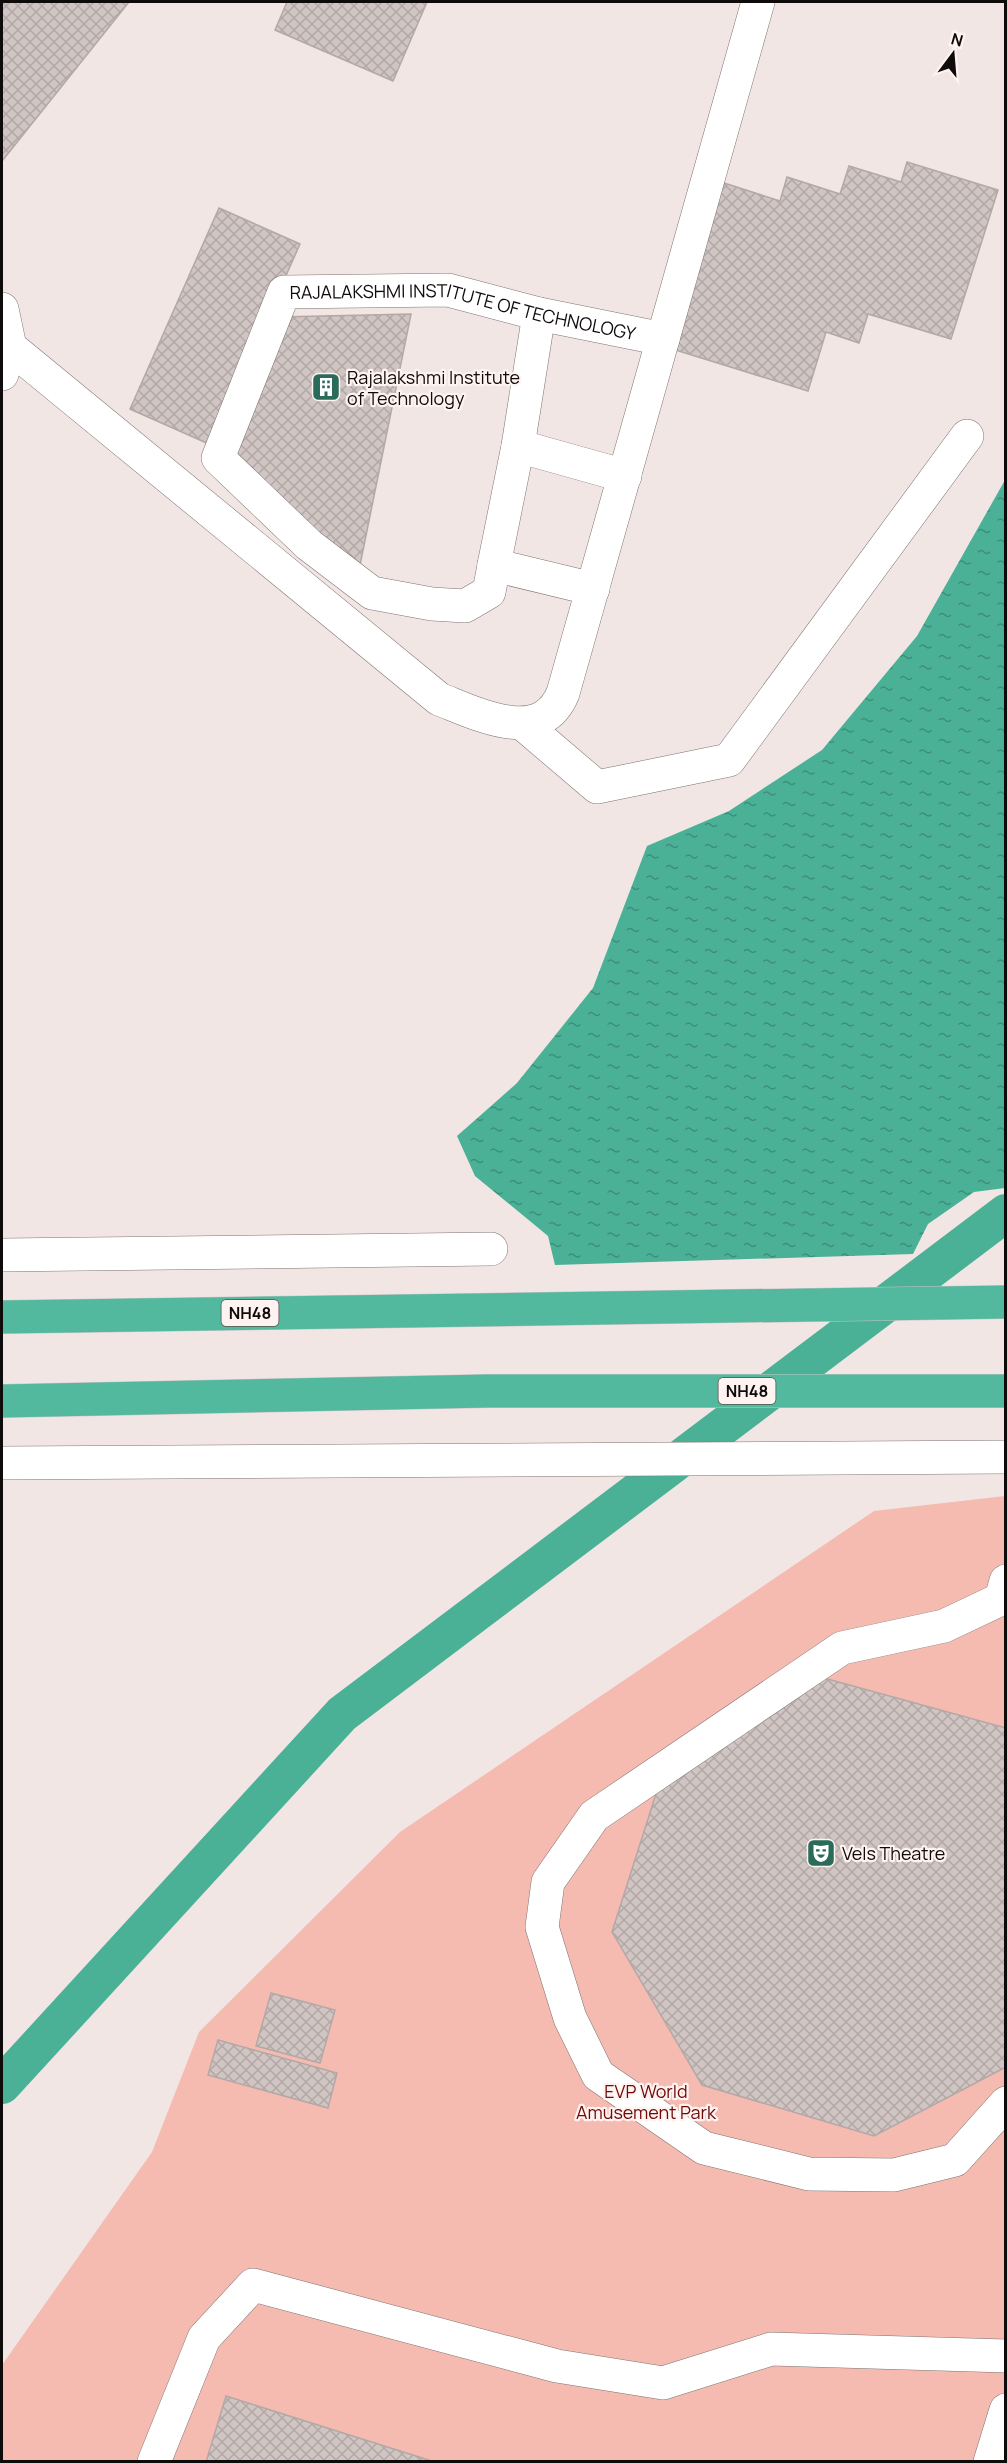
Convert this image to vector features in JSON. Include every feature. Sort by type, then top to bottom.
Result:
[{"type":"highway","name":"NH48","points":[[2,1317],[1005,1302]]},
{"type":"highway","name":"NH48","points":[[2,1401],[488,1391],[1005,1391]]},
{"type":"street","points":[[2,309],[6,360],[440,699],[484,717],[523,724],[546,717],[557,709],[593,589],[758,2]]},
{"type":"street","name":"RAJALAKSHMI INSTITUTE OF TECHNOLOGY","points":[[494,565],[489,592],[465,606],[432,604],[372,593],[309,545],[218,458],[284,291],[448,290],[539,314],[663,339]]},
{"type":"street","points":[[539,314],[518,446],[494,565],[593,589]]},
{"type":"street","points":[[523,724],[597,787],[729,760],[967,436]]},
{"type":"street","points":[[518,446],[625,476]]},
{"type":"street","points":[[2,1255],[491,1249]]},
{"type":"street","points":[[2,1463],[1005,1457]]},
{"type":"street","points":[[1005,1585],[1001,1599],[944,1626],[843,1648],[594,1816],[548,1882],[542,1927],[570,2018],[598,2075],[704,2148],[809,2174],[894,2175],[955,2160],[1005,2103]]},
{"type":"street","points":[[154,2462],[204,2338],[253,2285],[557,2366],[663,2383],[771,2349],[1005,2356]]},
{"type":"street","points":[[990,2462],[1005,2410]]},
{"type":"green space","name":"EVP World Amusement Park","points":[[1005,1496],[1005,2461],[2,2462],[2,2365],[152,2152],[199,2032],[400,1832],[874,1511]]},
{"type":"water","points":[[1005,480],[1005,1188],[974,1192],[928,1224],[913,1254],[555,1265],[548,1236],[475,1176],[457,1136],[517,1083],[593,988],[647,846],[729,811],[822,750],[917,636]]},
{"type":"building","points":[[2,2],[129,2],[2,161]]},
{"type":"building","points":[[287,2],[427,2],[393,81],[275,30]]},
{"type":"building","points":[[907,162],[998,190],[951,339],[868,314],[859,343],[826,332],[808,391],[669,348],[721,182],[780,201],[787,177],[840,194],[849,166],[901,182]]},
{"type":"building","points":[[219,208],[300,244],[211,445],[130,409]]},
{"type":"building","name":"Rajalakshmi Institute of Technology","points":[[411,314],[359,570],[232,457],[278,317]]},
{"type":"building","name":"Vels Theatre","points":[[813,1675],[1006,1728],[1006,2067],[874,2136],[702,2085],[612,1932],[662,1775]]},
{"type":"building","points":[[271,1993],[335,2010],[320,2063],[256,2046]]},
{"type":"building","points":[[218,2040],[337,2073],[328,2108],[208,2075]]},
{"type":"building","points":[[226,2396],[435,2462],[206,2462]]},
{"type":"waterway","points":[[2,2085],[342,1714],[1006,1213]]},
{"type":"place","name":"Rajalakshmi Institute of Technology","points":[[326,387]]},
{"type":"place","name":"Vels Theatre","points":[[821,1853]]}]
